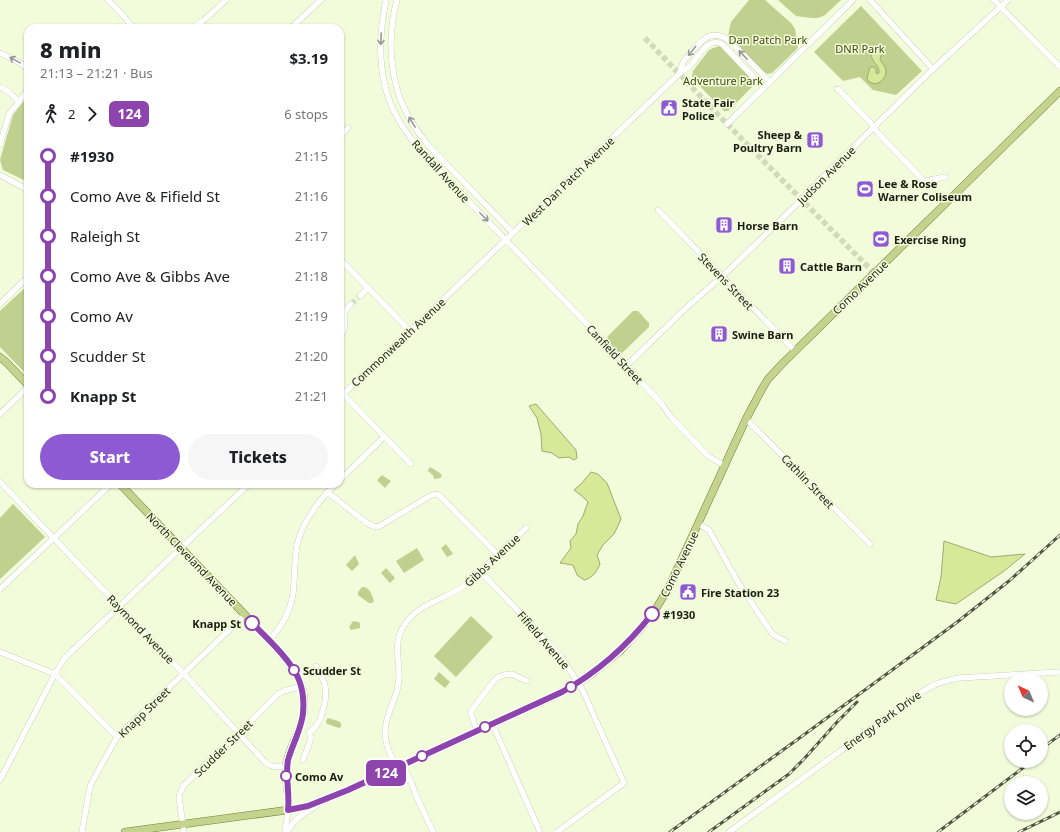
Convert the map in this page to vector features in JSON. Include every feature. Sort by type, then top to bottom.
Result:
[{"type":"main road","name":"Como Avenue","points":[[126,832],[308,806],[348,790],[476,730],[554,696],[600,668],[639,630],[652,614],[669,587],[746,419],[756,398],[768,379],[1060,91]]},
{"type":"main road","points":[[0,357],[8,363],[24,381]]},
{"type":"main road","name":"North Cleveland Avenue","points":[[124,488],[269,640],[294,669],[299,678],[303,698],[303,714],[286,767],[289,802],[288,810]]},
{"type":"street","points":[[108,0],[130,24]]},
{"type":"street","points":[[197,24],[226,0]]},
{"type":"street","points":[[295,24],[321,0]]},
{"type":"street","name":"Randall Avenue","points":[[386,0],[383,16],[380,55],[387,96],[397,117],[424,155],[506,240]]},
{"type":"street","name":"Randall Avenue","points":[[397,0],[393,19],[393,72],[399,95],[407,114],[428,145],[513,233]]},
{"type":"street","points":[[727,124],[853,0]]},
{"type":"street","points":[[870,0],[933,69]]},
{"type":"street","points":[[994,0],[1060,67]]},
{"type":"street","name":"Judson Avenue","points":[[626,366],[686,308],[722,277],[933,69],[1008,0]]},
{"type":"street","name":"West Dan Patch Avenue","points":[[679,74],[684,62],[699,43],[705,38],[713,35],[722,36],[730,41],[770,82]]},
{"type":"street","name":"West Dan Patch Avenue","points":[[456,287],[679,74],[689,67],[707,45],[713,42],[719,42],[725,46],[764,88]]},
{"type":"street","points":[[0,53],[24,66]]},
{"type":"street","points":[[0,87],[23,100],[9,114],[0,145]]},
{"type":"street","points":[[837,89],[924,181],[945,177]]},
{"type":"street","points":[[393,108],[403,104]]},
{"type":"street","points":[[344,132],[348,128]]},
{"type":"street","points":[[0,175],[24,188]]},
{"type":"street","name":"Stevens Street","points":[[658,210],[794,352]]},
{"type":"street","name":"Canfield Street","points":[[506,240],[662,404],[671,417],[708,456],[724,466]]},
{"type":"street","points":[[344,263],[410,332]]},
{"type":"street","points":[[0,304],[24,281]]},
{"type":"street","name":"Commonwealth Avenue","points":[[344,392],[410,332],[456,287]]},
{"type":"street","points":[[360,296],[368,288]]},
{"type":"street","points":[[344,332],[346,326],[345,312],[351,304]]},
{"type":"street","points":[[0,414],[24,390]]},
{"type":"street","points":[[344,398],[411,464]]},
{"type":"street","name":"Cathlin Street","points":[[746,419],[870,544]]},
{"type":"street","points":[[344,476],[384,437]]},
{"type":"street","name":"Raymond Avenue","points":[[0,482],[120,606],[266,763],[272,766],[286,767]]},
{"type":"street","points":[[0,589],[107,488]]},
{"type":"street","points":[[0,780],[64,659],[245,488]]},
{"type":"street","points":[[269,640],[285,618],[290,607],[293,593],[296,555],[302,531],[313,509],[332,488]]},
{"type":"street","points":[[327,492],[367,523],[378,527],[430,496],[436,494],[440,496],[498,555]]},
{"type":"street","points":[[699,524],[709,530],[738,582],[771,632],[785,641]]},
{"type":"street","name":"Gibbs Avenue","points":[[433,832],[407,773],[393,759],[386,741],[385,732],[387,721],[396,697],[398,686],[399,672],[397,649],[401,631],[408,620],[417,612],[462,588],[481,572],[526,528]]},
{"type":"street","name":"Fifield Avenue","points":[[481,572],[560,655],[582,689],[624,783],[557,832]]},
{"type":"street","name":"Knapp Street","points":[[82,832],[91,784],[117,737],[245,615]]},
{"type":"street","points":[[0,652],[55,674],[117,737]]},
{"type":"street","points":[[298,732],[309,732],[313,730],[318,724],[322,713],[326,695],[325,686],[316,666]]},
{"type":"street","name":"Energy Park Drive","points":[[728,832],[920,693],[937,683],[959,678],[1060,672]]},
{"type":"street","points":[[476,730],[471,711],[495,680],[501,676],[509,674],[515,675],[527,681]]},
{"type":"street","name":"Scudder Street","points":[[184,832],[179,798],[182,788],[278,694],[301,686]]},
{"type":"street","points":[[492,723],[540,832]]},
{"type":"street","points":[[303,760],[311,739],[309,732]]},
{"type":"street","points":[[286,832],[298,818],[322,801]]},
{"type":"street","points":[[286,832],[288,810]]},
{"type":"green space","name":"Dan Patch Park","points":[[749,0],[765,0],[791,23],[795,29],[798,48],[772,73],[764,73],[728,36],[731,22]]},
{"type":"green space","points":[[778,0],[841,0],[825,15],[818,18],[812,18],[796,16]]},
{"type":"green space","name":"DNR Park","points":[[861,6],[922,71],[896,95],[873,90],[860,77],[843,81],[814,52]]},
{"type":"green space","name":"Adventure Park","points":[[720,46],[754,82],[754,85],[728,111],[724,111],[693,79],[692,76],[693,71],[709,50]]},
{"type":"green space","points":[[23,102],[24,103],[24,180],[3,170],[0,160],[13,115]]},
{"type":"green space","points":[[24,289],[24,372],[0,347],[0,311]]},
{"type":"green space","points":[[633,311],[638,311],[649,323],[649,327],[622,353],[618,352],[607,340],[608,336]]},
{"type":"green space","points":[[430,467],[442,476],[435,479],[428,471]]},
{"type":"green space","points":[[382,475],[391,481],[385,488],[377,480]]},
{"type":"green space","points":[[13,504],[45,537],[0,579],[0,518]]},
{"type":"green space","points":[[446,544],[453,554],[447,557],[441,548]]},
{"type":"green space","points":[[417,548],[424,560],[404,573],[396,561]]},
{"type":"green space","points":[[355,555],[359,564],[352,571],[346,565]]},
{"type":"green space","points":[[386,568],[395,578],[390,583],[381,573]]},
{"type":"green space","points":[[362,587],[367,588],[370,592],[374,601],[372,603],[369,603],[358,595],[358,592]]},
{"type":"green space","points":[[471,616],[493,637],[456,677],[434,656]]},
{"type":"green space","points":[[353,621],[359,622],[360,628],[351,630],[349,627]]},
{"type":"green space","points":[[439,672],[450,682],[445,688],[434,679]]},
{"type":"green space","points":[[328,718],[341,723],[341,727],[339,728],[327,724],[326,722]]},
{"type":"shaded area","points":[[875,48],[880,48],[882,51],[880,59],[885,67],[886,73],[880,82],[875,84],[869,82],[867,78],[870,67],[874,67],[876,69],[876,73],[879,73],[879,69],[871,55]]},
{"type":"shaded area","points":[[536,404],[576,450],[577,458],[574,460],[569,457],[559,458],[552,453],[542,451],[541,434],[537,418],[529,406]]},
{"type":"shaded area","points":[[591,472],[598,474],[607,483],[621,519],[614,534],[603,545],[597,555],[600,564],[598,569],[592,576],[584,580],[577,575],[573,565],[560,563],[571,548],[570,541],[576,534],[578,524],[583,516],[588,502],[574,490]]},
{"type":"shaded area","points":[[944,541],[991,557],[1025,554],[1004,571],[956,604],[936,600],[941,577]]},
{"type":"tunnel","points":[[645,38],[727,124],[874,273]]},
{"type":"tunnel","points":[[351,304],[360,296]]},
{"type":"railway","points":[[670,832],[956,623],[1009,581],[1060,535]]},
{"type":"railway","points":[[709,832],[789,774],[857,702]]},
{"type":"railway","points":[[1048,744],[1060,735]]},
{"type":"railway","points":[[938,832],[1023,768]]},
{"type":"railway","points":[[1019,832],[1060,812]]},
{"type":"bus line","name":"124","points":[[252,623],[288,661],[299,678],[301,686],[303,714],[286,767],[289,802],[288,810],[308,806],[348,790],[476,730],[562,692],[593,673],[609,660],[631,639],[652,614]]},
{"type":"place","name":"State Fair Police","points":[[669,108]]},
{"type":"place","name":"Sheep & Poultry Barn","points":[[815,140]]},
{"type":"place","name":"Lee & Rose Warner Coliseum","points":[[865,189]]},
{"type":"place","name":"Horse Barn","points":[[724,225]]},
{"type":"place","name":"Exercise Ring","points":[[881,239]]},
{"type":"place","name":"Cattle Barn","points":[[787,266]]},
{"type":"place","name":"Swine Barn","points":[[719,334]]},
{"type":"place","name":"Fire Station 23","points":[[688,592]]},
{"type":"place","name":"#1930","points":[[652,614]]},
{"type":"place","name":"Knapp St","points":[[252,623]]},
{"type":"place","name":"Scudder St","points":[[294,670]]},
{"type":"place","name":"Como Av","points":[[286,776]]}]
